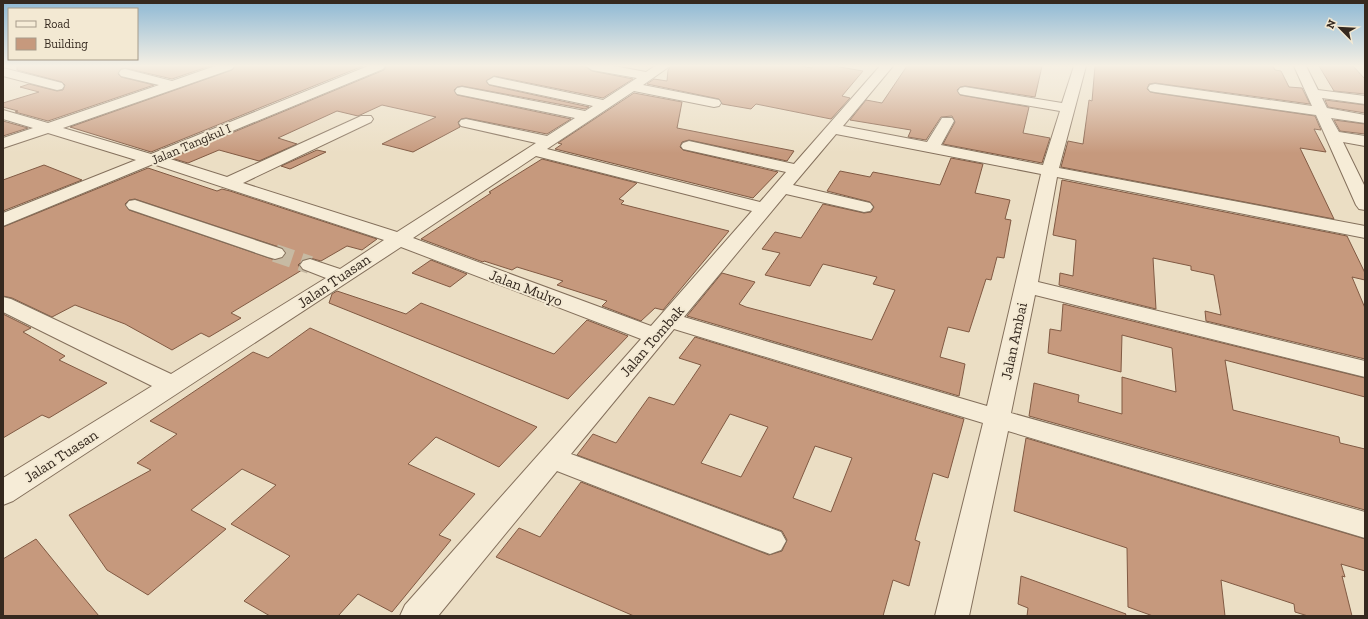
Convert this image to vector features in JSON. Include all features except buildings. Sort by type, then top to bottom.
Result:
[{"type":"street","points":[[3,143],[144,95]]},
{"type":"street","name":"Jalan Tangkul I","points":[[3,220],[309,95]]},
{"type":"street","points":[[481,95],[586,116]]},
{"type":"street","points":[[558,95],[604,104]]},
{"type":"street","name":"Jalan Tuasan","points":[[3,493],[341,276],[618,95]]},
{"type":"street","points":[[694,95],[714,103]]},
{"type":"street","name":"Jalan Tombak","points":[[417,616],[863,95]]},
{"type":"street","points":[[988,95],[1067,108]]},
{"type":"street","name":"Jalan Ambai","points":[[952,616],[997,418],[1050,170],[1071,95]]},
{"type":"street","points":[[1208,95],[1365,119]]},
{"type":"street","points":[[1314,95],[1333,136],[1358,177],[1365,205]]},
{"type":"street","points":[[1327,95],[1365,100]]},
{"type":"street","name":"Jalan Mulyo","points":[[3,114],[51,127],[120,152],[153,159],[662,328],[997,418],[1365,525]]},
{"type":"street","points":[[228,184],[366,119]]},
{"type":"street","points":[[932,147],[947,121]]},
{"type":"street","points":[[466,124],[765,209]]},
{"type":"street","points":[[834,129],[1365,232]]},
{"type":"street","points":[[1333,136],[1365,141]]},
{"type":"street","points":[[689,146],[798,170]]},
{"type":"street","points":[[783,188],[864,207]]},
{"type":"street","points":[[135,205],[275,254]]},
{"type":"street","points":[[310,266],[341,276]]},
{"type":"street","points":[[1026,286],[1365,369]]},
{"type":"street","points":[[3,304],[172,385]]},
{"type":"street","points":[[553,458],[770,541]]},
{"type":"tunnel","points":[[275,253],[310,265]]}]
